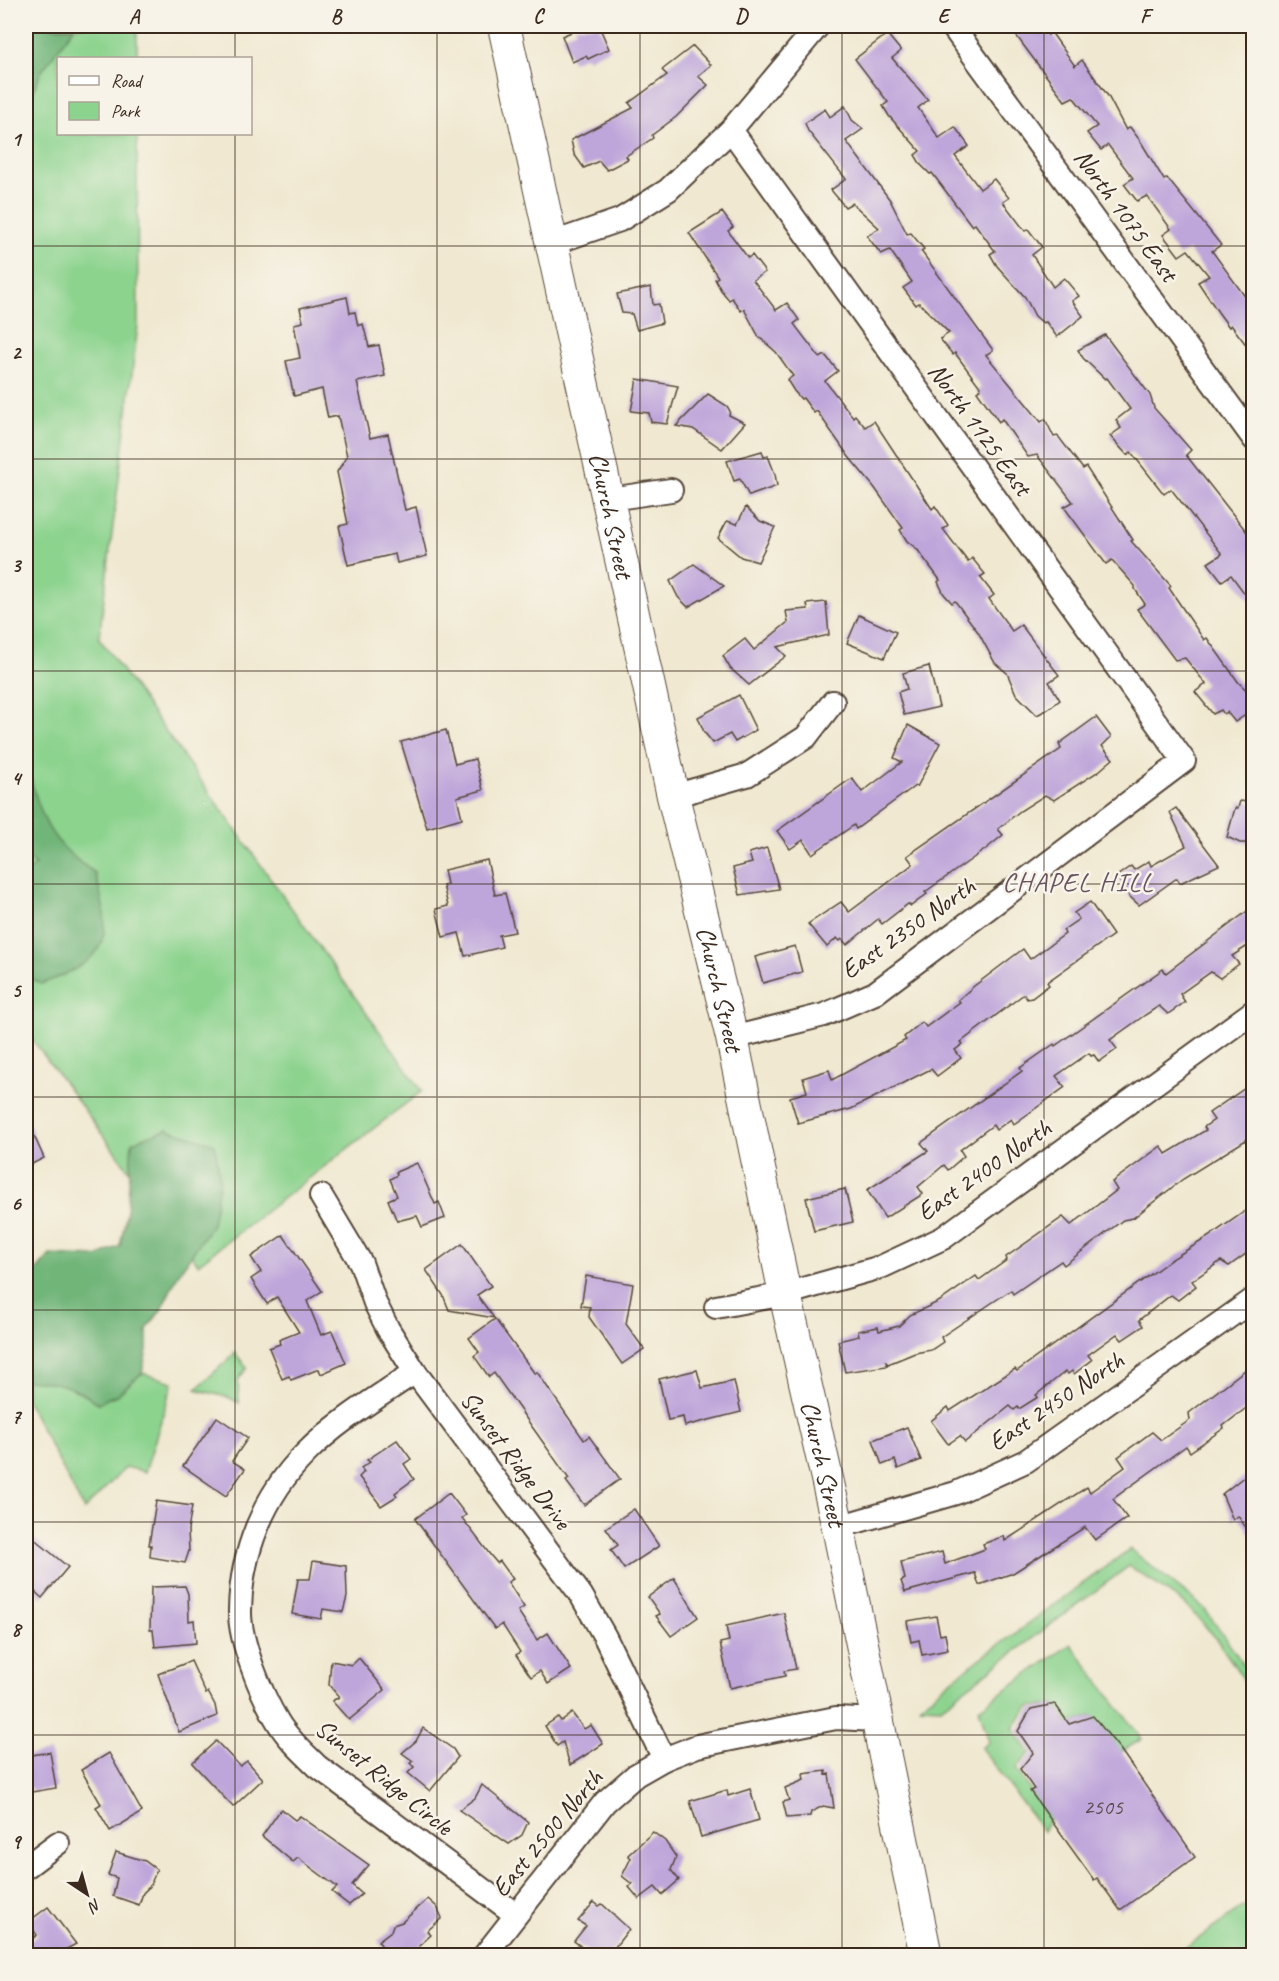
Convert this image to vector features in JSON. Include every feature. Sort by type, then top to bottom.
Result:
[{"type":"street","name":"Church Street","points":[[504,26],[554,243],[674,796],[732,1038],[785,1294],[838,1527],[926,1956]]},
{"type":"street","points":[[554,243],[620,220],[668,190],[731,130],[818,26]]},
{"type":"street","name":"North 1075 East","points":[[952,26],[1254,438]]},
{"type":"street","name":"North 1125 East","points":[[731,130],[1184,760]]},
{"type":"street","points":[[610,499],[671,490]]},
{"type":"street","points":[[674,796],[747,775],[806,737],[833,702]]},
{"type":"street","name":"East 2350 North","points":[[732,1038],[824,1015],[875,993],[1184,760]]},
{"type":"street","name":"East 2400 North","points":[[716,1307],[785,1294],[881,1268],[943,1238],[1254,1011]]},
{"type":"street","name":"Sunset Ridge Drive","points":[[321,1196],[360,1263],[375,1303],[388,1329],[415,1372],[582,1595],[664,1759]]},
{"type":"street","name":"East 2450 North","points":[[838,1527],[957,1493],[1026,1461],[1254,1299]]},
{"type":"street","name":"Sunset Ridge Circle","points":[[415,1372],[337,1426],[304,1454],[274,1492],[255,1529],[240,1611],[249,1656],[264,1695],[278,1722],[294,1743],[317,1766],[515,1914]]},
{"type":"street","name":"East 2500 North","points":[[484,1956],[605,1802],[636,1775],[664,1759],[698,1746],[836,1718],[876,1720]]},
{"type":"street","points":[[26,1867],[58,1843]]},
{"type":"path","points":[[1240,1956],[1254,1948]]},
{"type":"green space","points":[[26,26],[137,26],[137,57],[57,57],[57,135],[137,135],[138,325],[99,638],[422,1091],[198,1264],[26,1031]]},
{"type":"green space","points":[[26,26],[74,28],[41,72],[26,109]]},
{"type":"green space","points":[[26,763],[36,798],[55,838],[78,861],[95,873],[104,915],[101,944],[93,956],[81,966],[41,984],[26,976],[26,875],[35,865],[26,856]]},
{"type":"green space","points":[[167,1129],[215,1144],[220,1179],[212,1225],[179,1273],[161,1310],[147,1329],[147,1350],[142,1373],[118,1394],[98,1403],[81,1392],[64,1386],[26,1380],[26,1289],[36,1271],[50,1255],[97,1257],[120,1246],[127,1211],[132,1142]]},
{"type":"green space","points":[[235,1353],[247,1368],[238,1380],[239,1403],[230,1398],[196,1389]]},
{"type":"green space","points":[[142,1373],[173,1382],[145,1472],[126,1467],[84,1510],[26,1399],[26,1380],[64,1386],[81,1392],[98,1403],[118,1394]]},
{"type":"green space","points":[[1130,1549],[1204,1608],[1253,1678],[1253,1693],[1215,1637],[1185,1604],[1129,1566],[941,1707],[920,1706],[947,1683]]},
{"type":"green space","points":[[1071,1644],[1142,1739],[1121,1752],[1093,1716],[1069,1724],[1055,1704],[1029,1707],[1013,1728],[1030,1753],[1016,1769],[1050,1818],[1043,1831],[981,1748],[989,1742],[979,1708]]},
{"type":"green space","points":[[1253,1900],[1253,1955],[1175,1955]]},
{"type":"building","points":[[575,26],[599,26],[609,49],[588,59],[586,56],[572,62],[562,36],[576,30]]},
{"type":"building","points":[[1009,26],[1042,26],[1048,35],[1051,32],[1075,66],[1082,60],[1108,96],[1126,130],[1130,127],[1164,180],[1167,178],[1221,245],[1212,251],[1254,309],[1254,355],[1231,325],[1229,327],[1198,282],[1209,276],[1188,250],[1179,256],[1163,235],[1171,229],[1147,196],[1137,201],[1124,184],[1133,178],[1108,145],[1101,150],[1087,133],[1097,126],[1073,97],[1065,101]]},
{"type":"building","points":[[887,34],[901,51],[892,58],[928,100],[918,108],[939,138],[955,127],[969,146],[955,156],[980,189],[994,179],[1009,198],[1003,202],[1025,231],[1028,229],[1042,247],[1032,255],[1053,287],[1064,278],[1079,296],[1072,301],[1083,316],[1057,337],[1046,322],[1043,323],[1035,316],[1025,297],[997,266],[990,254],[995,251],[975,224],[972,226],[932,173],[930,174],[921,165],[915,155],[920,151],[889,116],[883,106],[888,102],[855,59]]},
{"type":"building","points":[[693,46],[711,65],[698,76],[708,85],[676,117],[652,135],[653,138],[626,156],[628,159],[607,170],[599,161],[584,168],[574,154],[571,140],[633,108],[629,103],[667,75],[662,70]]},
{"type":"building","points":[[845,106],[852,120],[863,129],[846,141],[890,200],[907,234],[911,233],[924,249],[921,251],[993,350],[986,355],[1041,422],[1045,419],[1054,437],[1058,436],[1083,469],[1086,467],[1133,540],[1131,541],[1171,586],[1169,588],[1204,640],[1207,638],[1239,683],[1254,697],[1254,708],[1235,722],[1227,712],[1224,714],[1221,710],[1213,714],[1195,692],[1206,684],[1185,658],[1175,660],[1137,609],[1145,604],[1135,586],[1112,560],[1106,564],[1064,507],[1073,502],[1037,455],[1028,457],[1002,419],[999,422],[977,391],[981,388],[955,353],[953,355],[940,339],[949,333],[919,303],[916,305],[903,288],[912,282],[890,250],[881,254],[867,236],[879,228],[852,203],[845,207],[831,190],[846,179],[808,131],[805,123],[825,109],[830,117]]},
{"type":"building","points":[[722,212],[733,227],[728,231],[748,258],[752,255],[765,272],[753,280],[776,310],[787,303],[799,320],[794,324],[820,358],[825,355],[838,371],[825,381],[853,417],[855,415],[865,427],[874,421],[932,509],[935,506],[948,525],[943,529],[968,562],[972,558],[985,574],[980,577],[994,595],[989,599],[1012,631],[1021,625],[1059,675],[1049,682],[1060,700],[1048,709],[1037,715],[1016,694],[1007,673],[995,663],[978,632],[955,601],[952,603],[944,594],[938,582],[940,580],[917,549],[907,541],[900,530],[903,528],[874,487],[849,457],[817,411],[814,413],[803,398],[801,399],[794,391],[787,380],[793,376],[776,352],[759,337],[744,309],[741,311],[732,298],[729,300],[721,290],[715,279],[718,277],[689,233]]},
{"type":"building","points":[[651,287],[653,305],[659,304],[662,323],[637,330],[632,314],[622,313],[617,294]]},
{"type":"building","points":[[347,297],[350,313],[355,312],[358,326],[363,324],[369,347],[379,345],[385,376],[357,382],[370,438],[388,434],[405,510],[416,507],[427,556],[397,563],[395,554],[348,565],[339,526],[348,524],[337,472],[347,456],[338,416],[328,418],[322,389],[294,396],[286,361],[300,358],[294,324],[303,322],[300,308]]},
{"type":"building","points":[[1105,335],[1150,395],[1154,408],[1191,450],[1186,455],[1254,541],[1254,606],[1231,575],[1222,581],[1208,563],[1222,554],[1171,489],[1164,494],[1131,452],[1127,455],[1110,436],[1121,428],[1116,420],[1130,409],[1107,378],[1105,379],[1083,358],[1078,350]]},
{"type":"building","points":[[637,379],[678,386],[667,424],[651,422],[649,413],[631,411]]},
{"type":"building","points":[[708,394],[727,406],[730,411],[729,415],[745,423],[722,449],[693,429],[676,426]]},
{"type":"building","points":[[762,451],[764,457],[768,456],[777,486],[749,496],[740,479],[734,481],[727,461]]},
{"type":"building","points":[[746,507],[760,521],[775,527],[758,562],[741,557],[718,538],[727,521],[737,524]]},
{"type":"building","points":[[694,564],[724,586],[688,607],[678,597],[670,581]]},
{"type":"building","points":[[826,602],[829,635],[777,647],[786,656],[749,685],[730,668],[723,656],[745,639],[754,650],[788,622],[786,611],[808,609],[807,604]]},
{"type":"building","points":[[859,615],[896,632],[884,658],[847,643]]},
{"type":"building","points":[[929,666],[939,707],[904,715],[898,692],[907,689],[903,673]]},
{"type":"building","points":[[739,695],[756,730],[735,742],[730,734],[713,743],[704,732],[698,717]]},
{"type":"building","points":[[1096,717],[1111,737],[1102,746],[1113,759],[1099,771],[1054,800],[1045,795],[1020,811],[998,829],[1003,835],[986,849],[925,892],[927,894],[911,906],[908,904],[882,924],[878,919],[847,945],[842,939],[840,941],[837,938],[827,947],[808,924],[841,902],[849,912],[913,864],[907,856],[1061,749],[1059,744]]},
{"type":"building","points":[[908,725],[940,743],[917,787],[915,786],[856,829],[854,825],[812,854],[803,840],[790,849],[777,831],[852,778],[862,792],[902,762],[894,758]]},
{"type":"building","points":[[446,730],[455,764],[475,759],[483,790],[457,797],[462,818],[427,828],[401,742]]},
{"type":"building","points":[[1240,801],[1254,803],[1254,843],[1240,843],[1227,837],[1235,808],[1238,808]]},
{"type":"building","points":[[1176,808],[1219,865],[1180,883],[1177,878],[1139,905],[1129,896],[1117,876],[1131,866],[1134,870],[1149,861],[1151,866],[1186,846],[1170,812]]},
{"type":"building","points":[[767,848],[779,889],[740,895],[733,868],[752,863],[749,853]]},
{"type":"building","points":[[487,860],[495,895],[505,893],[515,932],[499,935],[502,947],[465,956],[459,933],[443,937],[436,909],[448,906],[443,885],[447,884],[444,870]]},
{"type":"building","points":[[1090,902],[1113,935],[1047,982],[1049,985],[1032,998],[1027,999],[1024,994],[961,1042],[963,1044],[955,1050],[961,1058],[937,1076],[931,1069],[851,1109],[798,1123],[790,1097],[807,1092],[803,1078],[829,1070],[832,1080],[906,1040],[904,1037],[922,1022],[926,1027],[960,1002],[958,1000],[974,986],[1023,949],[1030,959],[1065,934],[1063,930],[1079,919],[1074,913]]},
{"type":"building","points":[[1254,906],[1254,942],[1232,956],[1239,964],[1220,978],[1211,972],[1180,994],[1185,1002],[1168,1014],[1159,1006],[1145,1015],[1110,1040],[1117,1049],[1099,1062],[1094,1055],[1091,1056],[1089,1053],[1056,1076],[1065,1087],[1014,1124],[1011,1119],[996,1130],[993,1125],[960,1150],[964,1156],[948,1170],[944,1165],[918,1187],[923,1194],[885,1218],[867,1190],[928,1151],[921,1143],[1022,1071],[1020,1068],[1054,1044],[1055,1046],[1163,969],[1166,973]]},
{"type":"building","points":[[795,946],[802,972],[763,983],[755,957]]},
{"type":"building","points":[[1254,1082],[1254,1135],[1183,1179],[1133,1218],[1123,1220],[1064,1265],[1061,1261],[1013,1294],[1011,1290],[941,1337],[943,1342],[931,1350],[915,1353],[888,1364],[886,1362],[887,1366],[845,1372],[838,1341],[859,1336],[858,1331],[878,1327],[879,1331],[899,1326],[910,1315],[940,1301],[976,1276],[979,1280],[1007,1260],[1006,1257],[1063,1217],[1071,1225],[1117,1190],[1112,1182],[1161,1146],[1166,1154],[1206,1130],[1204,1127],[1214,1120],[1209,1113]]},
{"type":"building","points":[[26,1118],[44,1158],[26,1167]]},
{"type":"building","points":[[417,1163],[435,1204],[439,1202],[445,1218],[422,1227],[417,1216],[397,1221],[388,1200],[397,1196],[390,1179],[397,1175],[396,1172]]},
{"type":"building","points":[[845,1189],[853,1222],[814,1231],[806,1198]]},
{"type":"building","points":[[1254,1205],[1254,1248],[1229,1266],[1221,1261],[1192,1281],[1196,1286],[1178,1300],[1171,1295],[1139,1320],[1143,1326],[1122,1340],[1117,1334],[1088,1355],[1092,1360],[1074,1374],[1072,1371],[1068,1374],[1066,1371],[1036,1395],[1038,1397],[1019,1409],[1018,1407],[1014,1410],[1010,1406],[965,1442],[960,1436],[948,1444],[931,1421],[948,1407],[950,1411],[1015,1369],[1017,1371],[1172,1259]]},
{"type":"building","points":[[283,1235],[322,1291],[307,1301],[321,1335],[332,1331],[346,1363],[321,1374],[319,1369],[291,1380],[289,1376],[282,1379],[269,1348],[280,1344],[279,1340],[299,1332],[277,1297],[267,1304],[251,1279],[261,1272],[251,1257]]},
{"type":"building","points":[[462,1244],[491,1286],[477,1295],[494,1318],[449,1310],[443,1295],[426,1270]]},
{"type":"building","points":[[586,1276],[633,1284],[626,1324],[644,1349],[622,1364],[589,1317],[590,1307],[581,1306]]},
{"type":"building","points":[[495,1319],[535,1374],[537,1372],[584,1440],[589,1436],[620,1479],[584,1505],[566,1481],[569,1479],[494,1373],[489,1377],[474,1356],[479,1352],[469,1338]]},
{"type":"building","points":[[1254,1363],[1254,1402],[1223,1426],[1224,1428],[1190,1452],[1186,1446],[1113,1499],[1127,1518],[1095,1540],[1085,1527],[1013,1573],[979,1585],[975,1573],[905,1592],[901,1581],[905,1579],[901,1562],[942,1552],[945,1564],[985,1549],[983,1544],[1004,1536],[1005,1541],[1087,1487],[1090,1492],[1125,1467],[1118,1457],[1152,1432],[1161,1440],[1190,1420],[1189,1413]]},
{"type":"building","points":[[697,1370],[702,1388],[734,1381],[741,1412],[685,1426],[683,1417],[668,1420],[659,1379]]},
{"type":"building","points":[[217,1417],[248,1438],[232,1461],[245,1469],[226,1496],[183,1466]]},
{"type":"building","points":[[907,1427],[921,1460],[898,1469],[895,1460],[882,1465],[873,1440]]},
{"type":"building","points":[[397,1440],[411,1459],[404,1464],[414,1479],[395,1493],[397,1496],[381,1506],[359,1477],[364,1472],[361,1468],[370,1462],[367,1460]]},
{"type":"building","points":[[1254,1469],[1254,1539],[1238,1516],[1233,1520],[1222,1494]]},
{"type":"building","points":[[449,1493],[466,1515],[462,1518],[491,1556],[497,1563],[500,1561],[513,1579],[508,1582],[524,1607],[518,1611],[537,1640],[548,1633],[571,1669],[548,1684],[540,1671],[531,1677],[516,1655],[520,1652],[502,1624],[495,1629],[415,1519]]},
{"type":"building","points":[[156,1501],[192,1506],[188,1530],[189,1551],[185,1563],[150,1557],[151,1545],[149,1545]]},
{"type":"building","points":[[634,1509],[659,1546],[624,1569],[611,1550],[618,1545],[606,1528]]},
{"type":"building","points":[[26,1532],[68,1567],[42,1598],[26,1584]]},
{"type":"building","points":[[313,1561],[346,1566],[347,1597],[343,1612],[323,1609],[321,1619],[292,1614],[298,1579],[310,1579]]},
{"type":"building","points":[[674,1578],[698,1617],[671,1636],[656,1616],[660,1614],[648,1597]]},
{"type":"building","points":[[185,1586],[188,1594],[189,1621],[194,1620],[196,1643],[155,1647],[153,1630],[150,1630],[151,1587]]},
{"type":"building","points":[[784,1613],[796,1669],[784,1671],[785,1676],[730,1688],[720,1643],[729,1641],[726,1626]]},
{"type":"building","points":[[936,1616],[940,1635],[945,1634],[948,1650],[922,1655],[919,1640],[911,1642],[907,1621]]},
{"type":"building","points":[[359,1658],[385,1690],[349,1720],[332,1701],[339,1697],[329,1685],[331,1661],[352,1665]]},
{"type":"building","points":[[191,1661],[206,1694],[208,1692],[215,1705],[217,1716],[179,1732],[158,1674]]},
{"type":"building","points":[[1055,1704],[1069,1724],[1093,1716],[1120,1749],[1195,1857],[1120,1910],[1097,1878],[1094,1880],[1030,1791],[1034,1789],[1020,1769],[1033,1753],[1018,1731],[1031,1709]]},
{"type":"building","points":[[572,1713],[584,1729],[591,1725],[603,1744],[570,1765],[563,1742],[557,1746],[545,1726],[558,1717],[561,1721]]},
{"type":"building","points":[[423,1728],[453,1749],[458,1757],[430,1791],[408,1773],[414,1767],[410,1763],[413,1761],[402,1753],[416,1741]]},
{"type":"building","points":[[216,1741],[240,1766],[247,1761],[263,1779],[233,1807],[192,1763]]},
{"type":"building","points":[[50,1752],[56,1788],[32,1792],[31,1788],[26,1788],[26,1756]]},
{"type":"building","points":[[109,1753],[142,1812],[110,1831],[96,1807],[101,1804],[81,1770]]},
{"type":"building","points":[[826,1771],[826,1775],[829,1774],[834,1808],[823,1806],[811,1812],[810,1816],[787,1818],[783,1802],[789,1800],[785,1788],[804,1780],[803,1774]]},
{"type":"building","points":[[482,1785],[528,1822],[522,1835],[509,1844],[459,1810],[475,1798]]},
{"type":"building","points":[[750,1789],[759,1820],[701,1837],[690,1801],[727,1790],[728,1796]]},
{"type":"building","points":[[281,1809],[295,1820],[300,1816],[369,1865],[352,1885],[362,1894],[349,1905],[332,1892],[337,1887],[298,1858],[293,1862],[262,1836]]},
{"type":"building","points":[[653,1832],[665,1841],[676,1857],[671,1870],[679,1880],[662,1895],[655,1887],[639,1899],[629,1887],[632,1884],[622,1876],[631,1858],[628,1855]]},
{"type":"building","points":[[116,1852],[145,1861],[157,1870],[149,1887],[143,1893],[139,1905],[113,1896],[117,1878],[108,1875]]},
{"type":"building","points":[[428,1899],[437,1907],[442,1918],[427,1931],[431,1935],[419,1946],[420,1948],[413,1956],[389,1956],[378,1941],[391,1931],[393,1925],[402,1922]]},
{"type":"building","points":[[594,1902],[599,1906],[602,1904],[629,1929],[608,1956],[594,1956],[574,1941],[586,1926],[578,1921]]},
{"type":"building","points":[[48,1907],[76,1944],[54,1956],[31,1956],[26,1944],[37,1935],[28,1922]]},
{"type":"district","name":"CHAPEL HILL","points":[[1078,882]]}]
